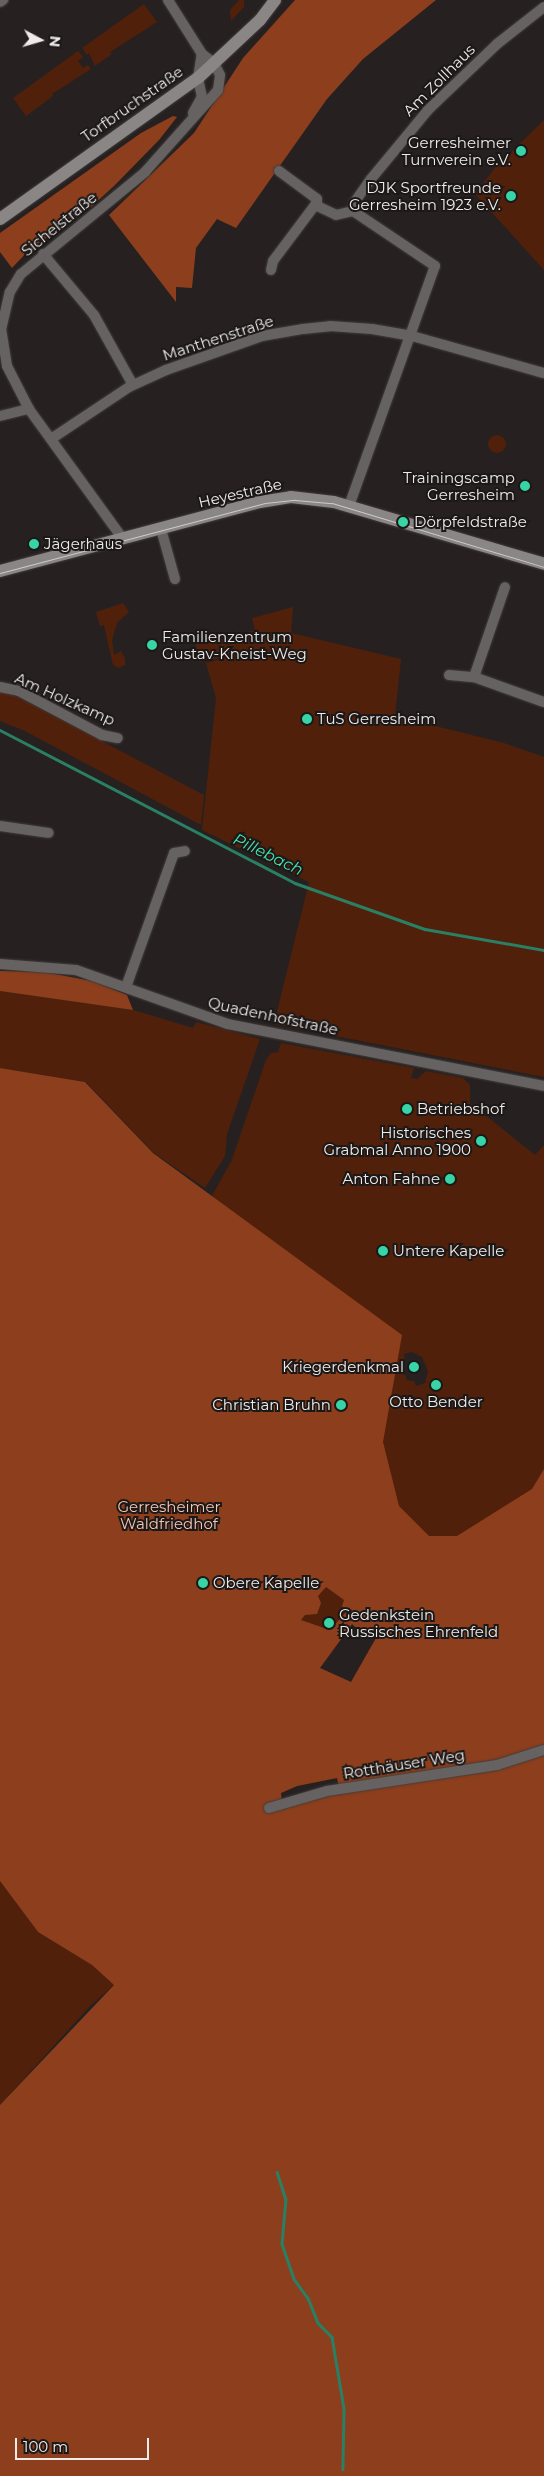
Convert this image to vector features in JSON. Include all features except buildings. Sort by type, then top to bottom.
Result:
[{"type":"street","points":[[168,0],[202,54],[214,63]]},
{"type":"street","name":"Torfbruchstraße","points":[[0,219],[198,78],[276,2]]},
{"type":"street","name":"Am Zollhaus","points":[[353,211],[353,205],[371,180],[428,110],[497,44],[544,7]]},
{"type":"street","name":"Sichelstraße","points":[[184,130],[202,97],[203,87],[198,78],[202,54]]},
{"type":"street","name":"Sichelstraße","points":[[123,539],[29,409],[7,366],[1,330],[10,292],[21,274],[43,254],[117,197],[160,158],[218,90],[220,75],[214,63]]},
{"type":"street","points":[[272,270],[273,261],[317,204],[317,199],[279,171]]},
{"type":"street","points":[[317,204],[336,215],[353,211],[435,266],[412,336],[349,506]]},
{"type":"street","points":[[43,254],[94,315],[133,385]]},
{"type":"street","name":"Manthenstraße","points":[[51,439],[133,385],[187,361],[270,335],[330,326],[372,328],[412,336],[544,373]]},
{"type":"street","points":[[0,416],[29,409]]},
{"type":"street","name":"Heyestraße","points":[[0,570],[284,498],[313,498],[349,506],[544,564]]},
{"type":"street","points":[[161,529],[175,579]]},
{"type":"street","points":[[474,677],[505,587]]},
{"type":"street","points":[[449,675],[474,677],[544,702]]},
{"type":"street","name":"Am Holzkamp","points":[[0,686],[19,691],[102,735],[118,738]]},
{"type":"street","points":[[0,826],[49,833]]},
{"type":"street","points":[[126,987],[174,853],[185,850]]},
{"type":"street","name":"Quadenhofstraße","points":[[0,964],[58,966],[91,973],[198,1016],[247,1028],[544,1086]]},
{"type":"street","name":"Rotthäuser Weg","points":[[269,1808],[327,1791],[497,1765],[544,1750]]},
{"type":"green space","points":[[239,0],[244,0],[244,7],[231,21],[230,10]]},
{"type":"green space","points":[[295,0],[436,0],[363,59],[327,99],[236,228],[217,219],[196,248],[192,288],[176,287],[176,302],[109,215],[194,133],[243,58]]},
{"type":"green space","points":[[144,4],[157,22],[110,52],[112,54],[95,66],[89,53],[87,55],[82,48]]},
{"type":"green space","points":[[78,51],[83,57],[78,61],[83,68],[88,65],[91,69],[52,94],[53,96],[26,116],[13,98]]},
{"type":"green space","points":[[173,116],[177,117],[159,140],[114,186],[91,207],[28,251],[12,268],[0,252],[0,233],[141,133]]},
{"type":"green space","name":"DJK Sportfreunde Gerresheim 1923 e.V.","points":[[544,120],[544,270],[475,194],[495,168]]},
{"type":"green space","points":[[493,435],[501,435],[506,440],[504,451],[493,453],[488,448],[488,440]]},
{"type":"green space","points":[[123,603],[129,612],[117,623],[112,640],[114,655],[121,651],[125,658],[125,665],[119,668],[113,665],[104,625],[100,626],[96,612]]},
{"type":"green space","points":[[293,607],[291,633],[401,659],[395,716],[504,743],[544,757],[544,1077],[274,1024],[309,882],[202,830],[216,698],[206,663],[223,659],[218,640],[255,630],[252,618]]},
{"type":"green space","points":[[216,634],[221,657],[199,662],[194,639]]},
{"type":"green space","points":[[0,692],[18,697],[204,795],[201,825],[25,731],[0,721]]},
{"type":"green space","points":[[0,971],[44,972],[92,981],[127,995],[133,1010],[0,991]]},
{"type":"green space","points":[[0,991],[133,1010],[193,1028],[196,1022],[260,1039],[227,1134],[225,1156],[205,1188],[154,1153],[86,1082],[0,1068]]},
{"type":"green space","name":"Gerresheimer Waldfriedhof","points":[[281,1043],[414,1068],[411,1078],[417,1079],[426,1071],[463,1078],[470,1085],[470,1103],[535,1155],[544,1145],[544,1469],[381,1756],[420,2056],[0,1300],[200,1217],[231,1162],[266,1060],[271,1053],[278,1052]],"holes":[[[412,1352],[422,1357],[428,1371],[425,1383],[416,1386],[414,1381],[407,1380],[401,1365],[405,1359],[404,1354]],[[352,1624],[366,1637],[370,1632],[376,1638],[351,1682],[320,1668]],[[337,1778],[339,1787],[282,1803],[281,1793],[297,1786]]]},
{"type":"green space","name":"Gerresheimer Waldfriedhof","points":[[0,1068],[85,1082],[153,1153],[402,1335],[383,1442],[399,1506],[429,1536],[457,1536],[532,1489],[544,1469],[544,2476],[0,2476],[0,2105],[114,1985],[92,1965],[38,1932],[0,1881]],"holes":[[[326,1587],[344,1600],[342,1606],[347,1611],[330,1630],[301,1620],[305,1615],[317,1614],[321,1603],[318,1596]],[[352,1624],[366,1637],[370,1632],[376,1638],[351,1682],[320,1668]],[[337,1778],[339,1787],[282,1803],[281,1793],[297,1786]]]},
{"type":"green space","points":[[0,1881],[38,1932],[92,1965],[114,1985],[90,2006],[0,2105]]},
{"type":"waterway","name":"Pillebach","points":[[0,730],[295,883],[425,929],[544,950]]},
{"type":"waterway","points":[[277,2172],[286,2199],[282,2244],[294,2279],[308,2298],[318,2323],[332,2337],[344,2409],[343,2469]]},
{"type":"tram line","points":[[0,573],[265,503],[295,500],[332,503],[544,567]]},
{"type":"place","name":"Gerresheimer Turnverein e.V.","points":[[521,151]]},
{"type":"place","name":"DJK Sportfreunde Gerresheim 1923 e.V.","points":[[511,196]]},
{"type":"place","name":"Trainingscamp Gerresheim","points":[[525,486]]},
{"type":"place","name":"Dörpfeldstraße","points":[[403,522]]},
{"type":"place","name":"Jägerhaus","points":[[34,544]]},
{"type":"place","name":"Familienzentrum Gustav-Kneist-Weg","points":[[152,645]]},
{"type":"place","name":"TuS Gerresheim","points":[[307,719]]},
{"type":"place","name":"Betriebshof","points":[[407,1109]]},
{"type":"place","name":"Historisches Grabmal Anno 1900","points":[[481,1141]]},
{"type":"place","name":"Anton Fahne","points":[[450,1179]]},
{"type":"place","name":"Untere Kapelle","points":[[383,1251]]},
{"type":"place","name":"Kriegerdenkmal","points":[[414,1367]]},
{"type":"place","name":"Otto Bender","points":[[436,1385]]},
{"type":"place","name":"Christian Bruhn","points":[[341,1405]]},
{"type":"place","name":"Obere Kapelle","points":[[203,1583]]},
{"type":"place","name":"Gedenkstein Russisches Ehrenfeld","points":[[329,1623]]}]
